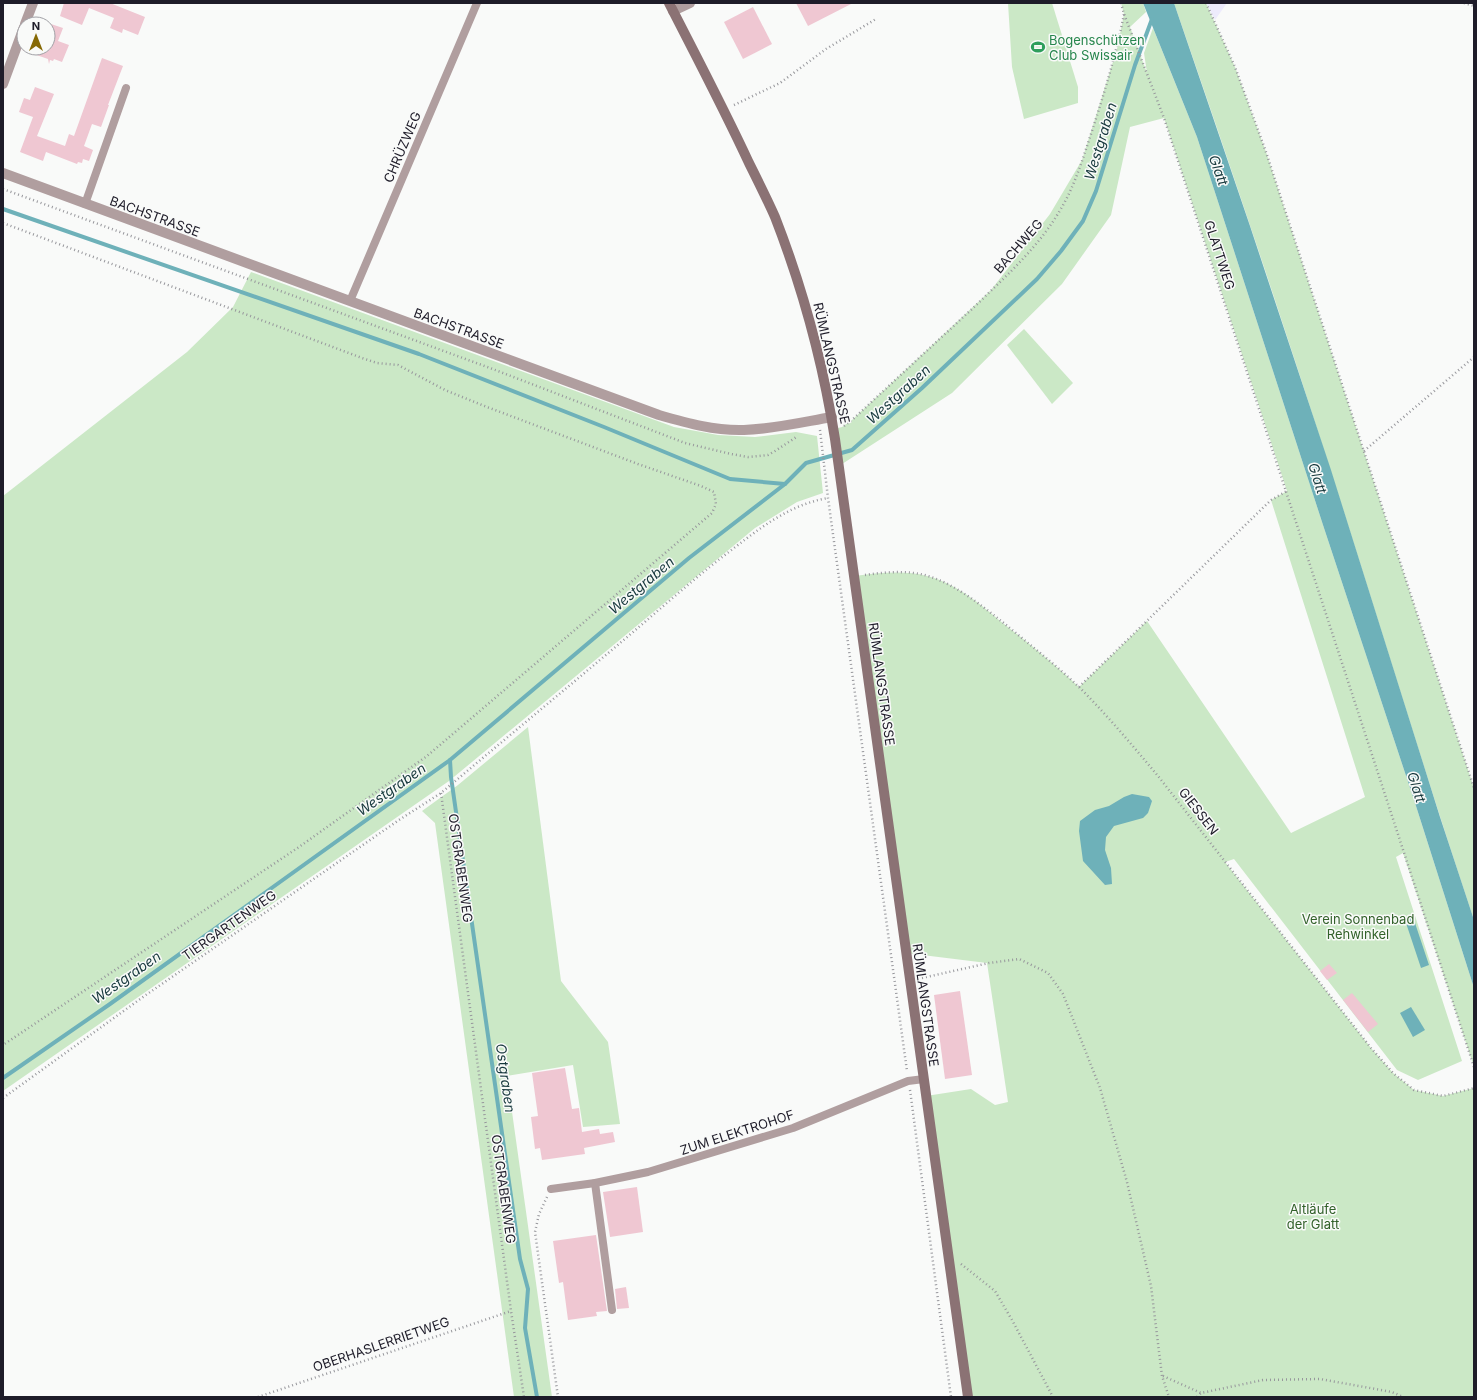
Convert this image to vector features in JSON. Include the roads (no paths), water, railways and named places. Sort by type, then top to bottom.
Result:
[{"type":"street","points":[[28,16],[33,3]]},
{"type":"street","points":[[671,7],[690,3]]},
{"type":"street","name":"RÜMLANGSTRASSE","points":[[671,7],[724,110],[774,215],[791,259],[810,319],[825,379],[835,434],[968,1397]]},
{"type":"street","points":[[3,84],[16,47]]},
{"type":"street","name":"BACHSTRASSE","points":[[3,173],[659,415],[686,423],[713,428],[743,430],[774,428],[832,417]]},
{"type":"lane","name":"CHRÜZWEG","points":[[350,301],[477,3]]},
{"type":"lane","points":[[85,204],[126,88]]},
{"type":"lane","name":"ZUM ELEKTROHOF","points":[[552,1189],[595,1183],[648,1172],[793,1128],[908,1081],[924,1079]]},
{"type":"lane","points":[[595,1183],[612,1310]]},
{"type":"water","name":"Glatt","points":[[1143,3],[1174,3],[1250,226],[1331,470],[1440,817],[1474,920],[1474,988],[1197,137]]},
{"type":"water","points":[[1132,794],[1149,797],[1152,801],[1148,813],[1143,818],[1114,826],[1106,837],[1105,850],[1111,868],[1112,884],[1105,885],[1083,861],[1079,831],[1080,821],[1095,810],[1109,806]]},
{"type":"water","points":[[1413,917],[1429,965],[1421,968],[1405,920]]},
{"type":"water","points":[[1411,1007],[1425,1030],[1413,1037],[1400,1013]]},
{"type":"waterway","name":"Westgraben","points":[[3,1078],[110,1004],[450,760],[689,558],[785,484],[806,463],[852,450],[922,388],[1037,279],[1061,251],[1083,221],[1096,191],[1135,65],[1152,19]]},
{"type":"waterway","points":[[3,209],[419,354],[604,427],[730,479],[785,484]]},
{"type":"waterway","name":"Ostgraben","points":[[450,760],[451,777],[520,1259],[528,1289],[525,1328],[537,1397]]},
{"type":"place","name":"Bogenschützen Club Swissair","points":[[1038,47]]},
{"type":"park label","name":"Verein Sonnenbad Rehwinkel","points":[[1358,926]]},
{"type":"park label","name":"Altläufe der Glatt","points":[[1313,1216]]}]
